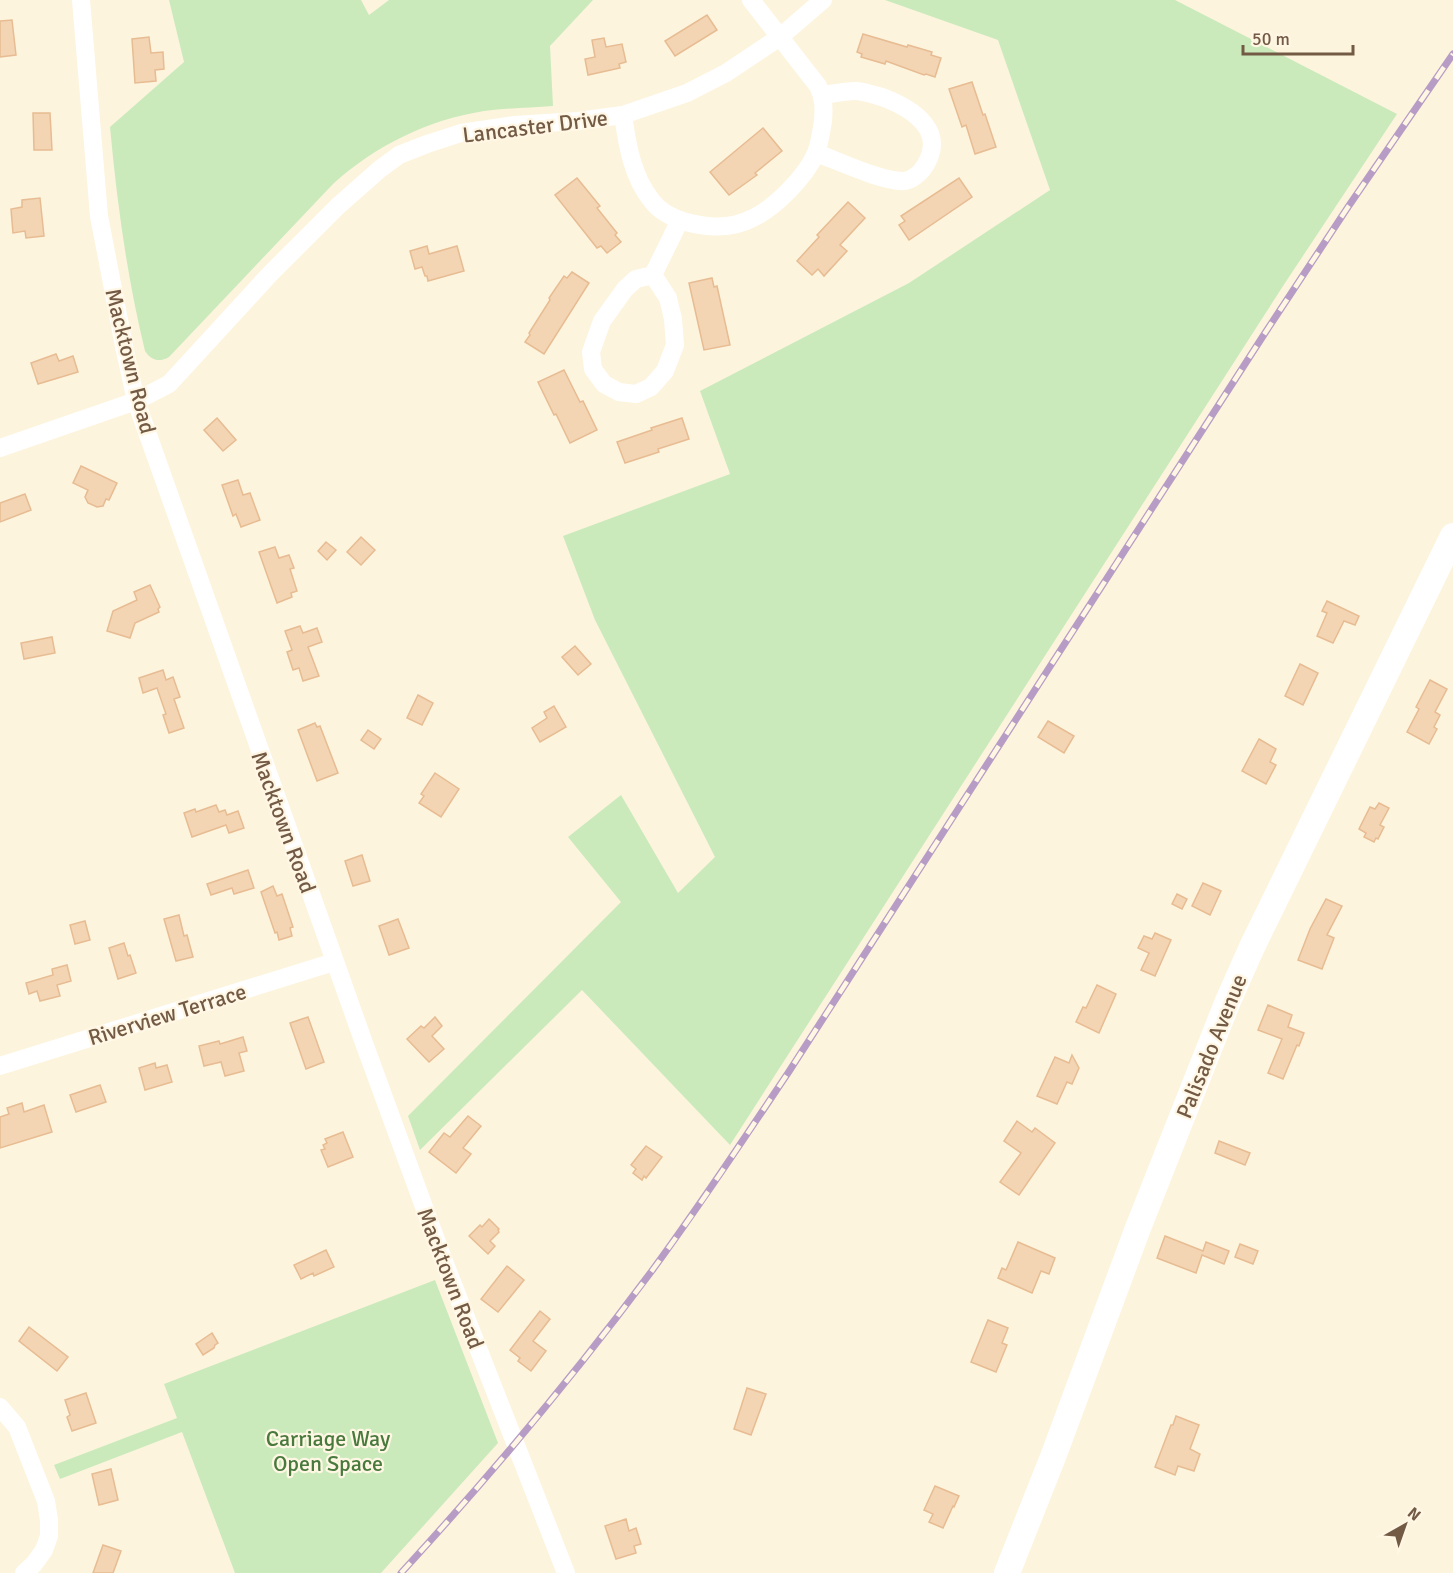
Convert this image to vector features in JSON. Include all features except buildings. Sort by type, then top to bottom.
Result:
[{"type":"main road","name":"Palisado Avenue","points":[[1007,1573],[1053,1457],[1138,1228],[1228,1001],[1252,947],[1453,536]]},
{"type":"street","name":"Macktown Road","points":[[81,0],[99,216],[136,401],[334,962],[442,1256],[566,1573]]},
{"type":"street","points":[[622,115],[627,146],[643,186],[651,200],[662,211],[680,220],[703,226],[730,226],[752,219],[776,204],[804,172],[816,153],[824,111],[823,95],[751,0]]},
{"type":"street","name":"Lancaster Drive","points":[[0,448],[136,401],[169,384],[270,274],[338,206],[399,155],[461,134],[514,125],[578,121],[622,115],[687,93],[726,73],[780,37],[823,0]]},
{"type":"street","points":[[816,153],[885,178],[906,182],[920,174],[929,160],[933,145],[928,129],[915,114],[901,104],[856,91],[823,95]]},
{"type":"street","points":[[653,275],[680,220]]},
{"type":"street","points":[[653,275],[668,298],[673,319],[675,345],[665,370],[651,387],[636,394],[619,392],[604,384],[593,369],[591,352],[602,321],[625,289],[636,279],[653,275]]},
{"type":"street","name":"Riverview Terrace","points":[[0,1066],[334,962]]},
{"type":"street","points":[[0,1407],[18,1427],[46,1501],[49,1520],[49,1536],[44,1550],[24,1573]]},
{"type":"green space","points":[[169,0],[361,0],[369,15],[389,0],[593,0],[550,46],[553,106],[501,109],[463,115],[422,128],[366,158],[333,184],[169,357],[159,360],[150,357],[145,351],[133,295],[123,240],[110,127],[184,62]]},
{"type":"green space","points":[[885,0],[1175,0],[1397,114],[1285,283],[730,1145],[582,990],[420,1150],[408,1116],[621,902],[568,837],[621,795],[678,893],[715,857],[595,620],[563,536],[730,474],[700,391],[909,283],[1050,190],[998,40]]},
{"type":"green space","name":"Carriage Way Open Space","points":[[435,1280],[498,1443],[381,1573],[235,1573],[182,1432],[60,1479],[54,1465],[177,1418],[164,1384]]},
{"type":"railway","points":[[401,1573],[561,1388],[651,1272],[704,1198],[788,1073],[1265,333],[1453,54]]}]
